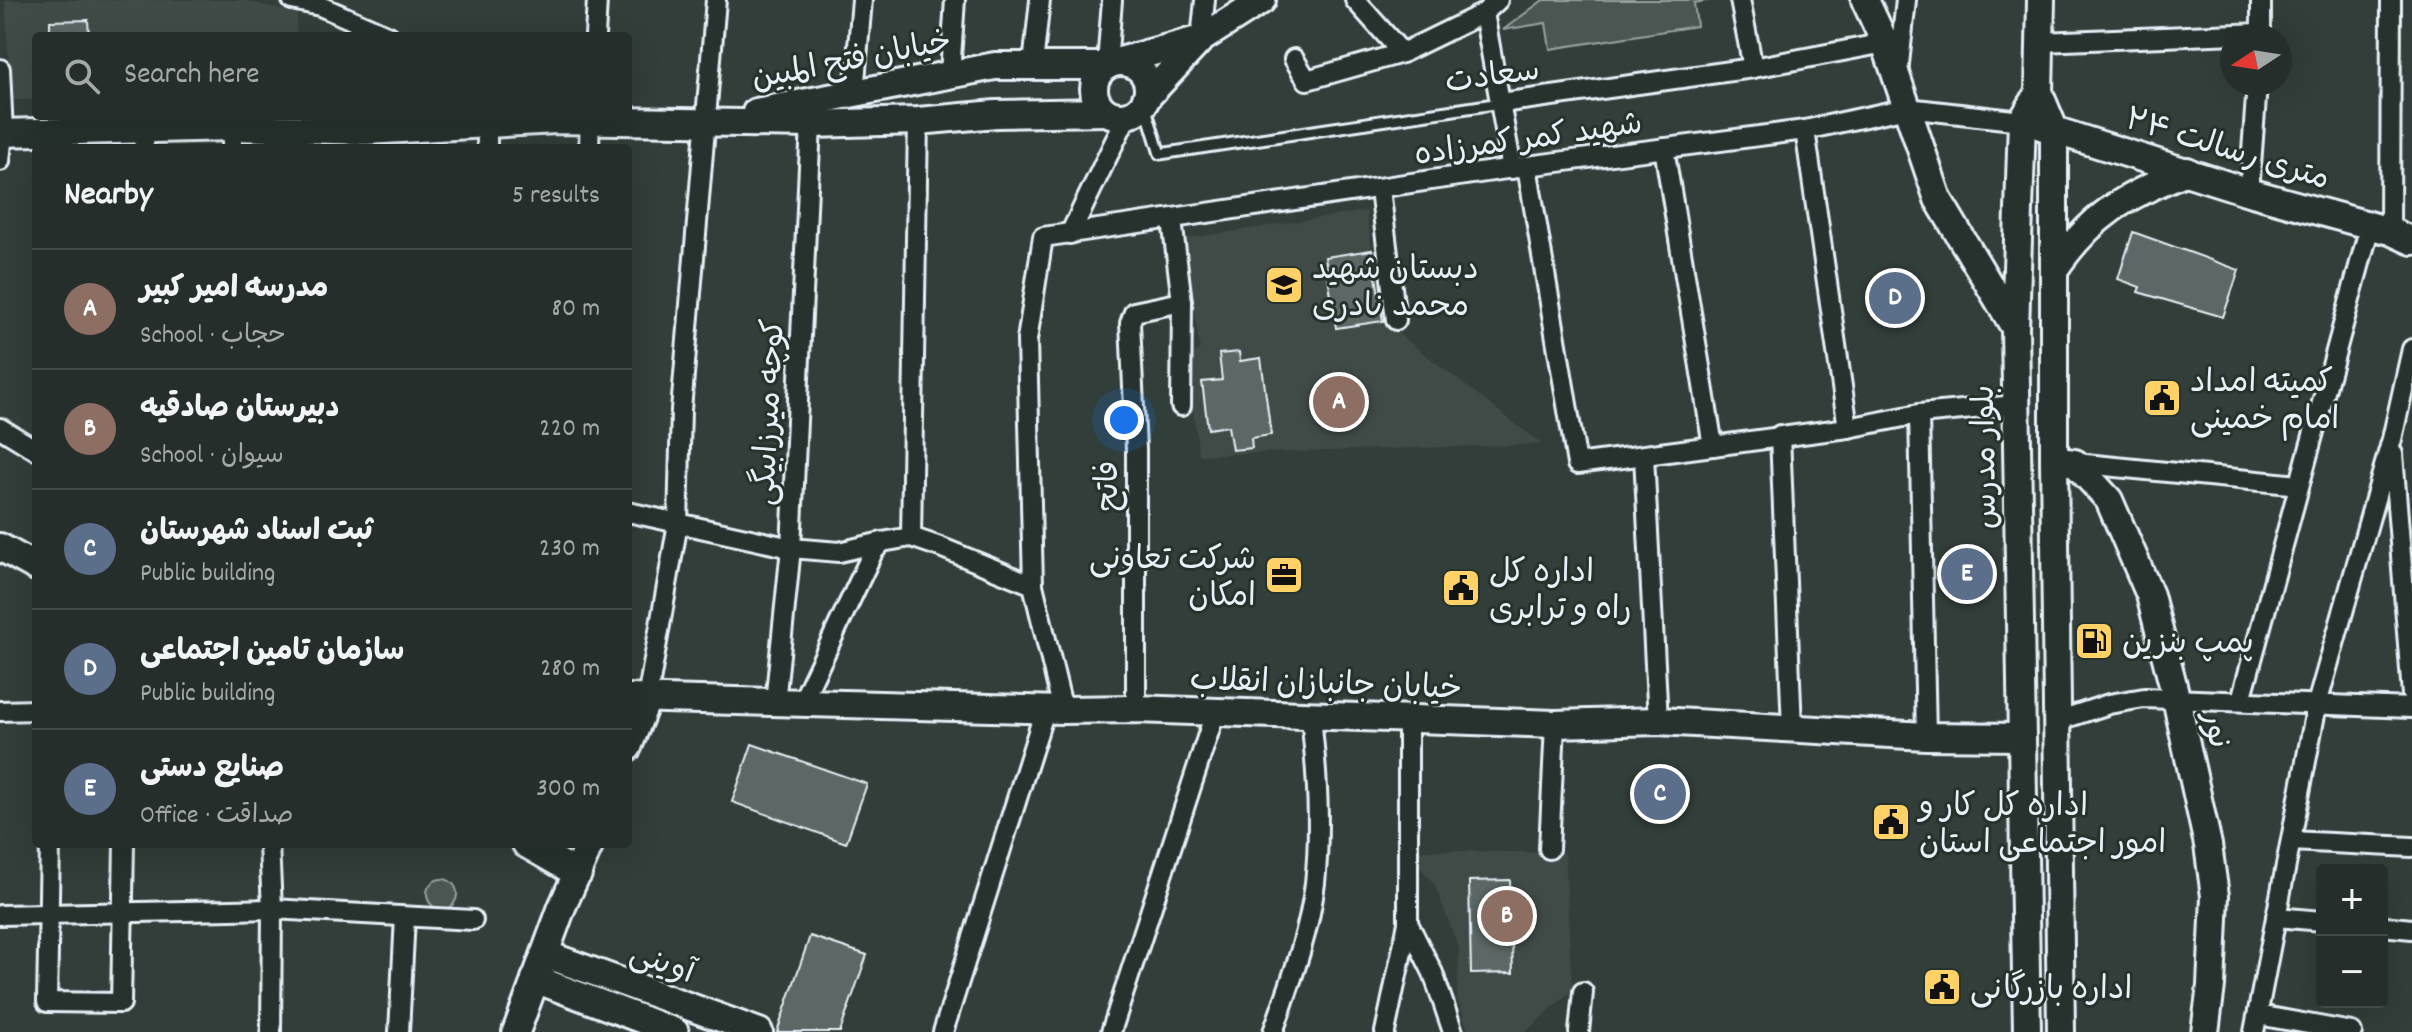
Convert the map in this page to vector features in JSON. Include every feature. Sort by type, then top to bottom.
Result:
[{"type":"street","points":[[292,0],[320,3],[381,32]]},
{"type":"street","points":[[595,32],[597,0]]},
{"type":"street","points":[[632,727],[678,523],[681,410],[716,0]]},
{"type":"street","points":[[854,93],[862,0]]},
{"type":"street","points":[[950,73],[955,0]]},
{"type":"street","points":[[1033,65],[1040,0]]},
{"type":"street","points":[[1109,64],[1112,0]]},
{"type":"street","points":[[1201,39],[1205,0]]},
{"type":"street","points":[[1201,39],[1109,64],[1098,74],[1094,84],[1098,104],[1131,107],[1201,39],[1262,0]]},
{"type":"street","points":[[1355,0],[1402,53]]},
{"type":"street","points":[[1294,59],[1307,80],[1402,53],[1484,13],[1498,0]]},
{"type":"street","points":[[1740,0],[1753,68]]},
{"type":"street","points":[[1865,0],[1885,43],[1938,199],[2015,328]]},
{"type":"street","points":[[1897,79],[1906,0]]},
{"type":"street","points":[[2041,0],[2039,93],[2054,129],[2054,270],[2064,462],[2055,556],[2061,1032]]},
{"type":"street","points":[[2261,0],[2261,24]]},
{"type":"street","points":[[2241,700],[2299,485],[2390,233],[2391,0]]},
{"type":"street","points":[[1484,13],[1501,103],[1520,167],[1577,464],[1848,428],[1919,414],[2016,405]]},
{"type":"street","points":[[2041,42],[2220,35]]},
{"type":"street","name":"سعادت","points":[[1501,103],[1753,68],[1885,43]]},
{"type":"street","points":[[1070,234],[1131,107],[1148,83],[1136,65],[1126,61],[1109,64]]},
{"type":"street","name":"خیابان فتح المبین","points":[[705,121],[995,66],[1109,64]]},
{"type":"street","points":[[0,69],[0,161]]},
{"type":"street","points":[[2022,121],[2039,93]]},
{"type":"street","points":[[2249,192],[2256,96]]},
{"type":"street","name":"خیابان فتح المبین","points":[[632,119],[811,124],[918,121],[1131,107]]},
{"type":"street","name":"شهید کمر کمرزاده","points":[[1033,585],[1027,340],[1043,237],[1520,167],[1805,130],[1907,108],[2022,121]]},
{"type":"street","name":"خیابان فتح المبین","points":[[2,133],[367,140],[487,135],[545,120]]},
{"type":"street","points":[[589,144],[590,120]]},
{"type":"street","points":[[911,537],[918,121]]},
{"type":"street","name":"۲۴ متری رسالت","points":[[2022,121],[2390,233]]},
{"type":"street","name":"بلوار مدرس","points":[[2022,121],[2015,328],[2027,1032]]},
{"type":"street","name":"کوچه میرزابیگی","points":[[788,703],[791,548],[811,124]]},
{"type":"street","points":[[1805,130],[1848,428]]},
{"type":"street","points":[[1664,148],[1713,446]]},
{"type":"street","points":[[2054,270],[2074,241],[2110,209],[2140,190],[2187,171]]},
{"type":"street","points":[[1380,189],[1396,320]]},
{"type":"street","points":[[1172,220],[1182,302],[1181,406]]},
{"type":"street","name":"فاتح","points":[[1136,709],[1136,450],[1130,323],[1134,312],[1182,302]]},
{"type":"street","points":[[2352,1032],[2256,1023],[2317,704],[2392,439],[2412,349]]},
{"type":"street","points":[[1919,414],[1926,736]]},
{"type":"street","points":[[0,428],[32,448]]},
{"type":"street","points":[[1780,435],[1792,729]]},
{"type":"street","points":[[2392,439],[2412,695]]},
{"type":"street","points":[[1644,456],[1658,721]]},
{"type":"street","points":[[2064,462],[2299,485]]},
{"type":"street","name":"نور","points":[[2064,462],[2109,500],[2150,595],[2177,700],[2208,845],[2215,896],[2211,986],[2205,1032]]},
{"type":"street","points":[[632,513],[791,548],[839,552],[911,537],[1033,585],[1054,710],[943,1032]]},
{"type":"street","points":[[788,703],[873,552],[882,542]]},
{"type":"street","points":[[0,547],[32,563]]},
{"type":"street","points":[[2018,555],[2055,556]]},
{"type":"street","name":"خیابان جانبازان انقلاب","points":[[638,698],[1054,710],[1136,709],[1555,724],[1658,721],[1926,736],[2021,737]]},
{"type":"street","points":[[2057,721],[2109,704],[2144,698],[2412,708]]},
{"type":"street","points":[[0,711],[32,710]]},
{"type":"street","points":[[1111,1032],[1215,713]]},
{"type":"street","points":[[1273,1032],[1296,969],[1315,885],[1319,798],[1311,717]]},
{"type":"street","points":[[1385,1032],[1408,923],[1408,720]]},
{"type":"street","points":[[1549,849],[1555,724]]},
{"type":"street","points":[[2291,841],[2412,847]]},
{"type":"street","points":[[50,848],[47,1002],[121,1003],[124,848]]},
{"type":"street","points":[[269,848],[271,1032]]},
{"type":"street","points":[[533,848],[578,874]]},
{"type":"street","points":[[516,1032],[588,848]]},
{"type":"street","points":[[0,915],[272,909],[473,920]]},
{"type":"street","points":[[399,1032],[405,917]]},
{"type":"street","points":[[2276,917],[2316,920]]},
{"type":"street","points":[[1408,923],[1433,973],[1453,1032]]},
{"type":"street","points":[[2388,927],[2412,929]]},
{"type":"street","name":"آوینی","points":[[545,954],[759,1032]]},
{"type":"street","name":"آوینی","points":[[535,979],[675,1032]]},
{"type":"street","points":[[1579,1032],[1583,992]]},
{"type":"lane","name":"سعادت","points":[[1131,107],[1160,154],[1501,103]]},
{"type":"shaded area","points":[[5,0],[243,0],[297,14],[296,32],[32,32],[32,100],[11,100]]},
{"type":"shaded area","points":[[1543,0],[1711,0],[1694,3],[1697,26],[1550,49],[1546,23],[1503,30]]},
{"type":"shaded area","points":[[1366,211],[1383,322],[1542,444],[1199,455],[1186,359],[1200,349],[1183,239]]},
{"type":"shaded area","points":[[1415,850],[1565,853],[1572,990],[1526,1032],[1469,1032],[1457,999],[1459,949],[1434,883],[1416,863]]},
{"type":"shaded area","points":[[442,879],[448,880],[456,888],[456,900],[448,908],[442,909],[436,908],[428,900],[427,894],[428,888],[436,880]]},
{"type":"building","points":[[88,20],[89,32],[50,32],[50,21]]},
{"type":"building","points":[[2133,232],[2239,270],[2223,317],[2138,292],[2140,287],[2118,279]]},
{"type":"building","points":[[1372,250],[1383,321],[1336,328],[1325,257]]},
{"type":"building","points":[[1239,352],[1240,361],[1261,358],[1271,435],[1251,438],[1252,448],[1232,450],[1228,426],[1208,429],[1202,382],[1222,380],[1219,354]]},
{"type":"building","points":[[752,744],[867,784],[846,843],[732,802]]},
{"type":"building","points":[[1510,880],[1513,973],[1471,974],[1469,881]]},
{"type":"building","points":[[810,936],[867,955],[840,1032],[777,1032]]},
{"type":"place","name":"دبستان شهید محمد نادری","points":[[1284,285]]},
{"type":"place","name":"سازمان تامین اجتماعی","points":[[1895,298]]},
{"type":"place","name":"کمیته امداد امام خمینی","points":[[2162,398]]},
{"type":"place","name":"مدرسه امیر کبیر","points":[[1339,402]]},
{"type":"place","name":"صنایع دستی","points":[[1967,574]]},
{"type":"place","name":"شرکت تعاونی امکان","points":[[1284,575]]},
{"type":"place","name":"اداره کل راه و ترابری","points":[[1461,588]]},
{"type":"place","name":"پمپ بنزین","points":[[2094,641]]},
{"type":"place","name":"ثبت اسناد شهرستان","points":[[1660,794]]},
{"type":"place","name":"اداره کل کار و امور اجتماعی استان","points":[[1891,822]]},
{"type":"place","name":"دبیرستان صادقیه","points":[[1507,916]]},
{"type":"place","name":"اداره بازرگانی","points":[[1942,987]]}]
